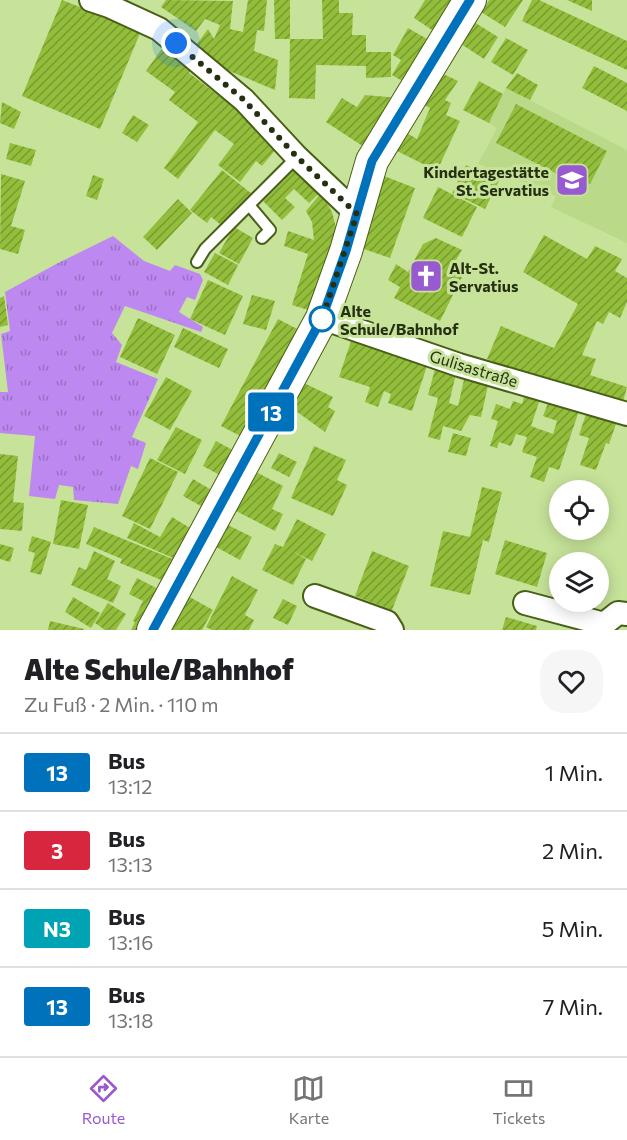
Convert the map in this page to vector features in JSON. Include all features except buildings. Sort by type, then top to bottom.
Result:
[{"type":"street","points":[[153,630],[322,318],[372,161],[470,0]]},
{"type":"street","points":[[104,2],[159,29],[244,100],[297,157],[357,214]]},
{"type":"street","name":"Gulisastraße","points":[[322,318],[459,365],[627,414]]},
{"type":"street","points":[[315,596],[387,622],[392,630]]},
{"type":"street","points":[[525,603],[602,627],[618,613],[627,614]]},
{"type":"lane","points":[[197,262],[205,249],[297,157]]},
{"type":"lane","points":[[249,206],[270,230],[262,238]]},
{"type":"shaded area","name":"Kindertagestätte St. Servatius","points":[[506,88],[627,150],[627,243],[551,207],[556,196],[478,164],[497,128],[489,123]]},
{"type":"green space","points":[[113,236],[144,261],[170,271],[175,265],[200,274],[203,280],[195,300],[187,297],[179,312],[203,327],[201,332],[125,306],[112,333],[122,345],[116,362],[158,379],[132,437],[146,443],[138,469],[131,466],[118,504],[74,500],[73,487],[59,485],[55,499],[29,496],[35,436],[0,433],[0,392],[8,392],[1,334],[10,331],[5,292]]},
{"type":"bus line","name":"13","points":[[153,630],[322,318],[346,251],[372,161],[470,0]]},
{"type":"place","name":"Kindertagestätte St. Servatius","points":[[572,180]]},
{"type":"place","name":"Alt-St. Servatius","points":[[426,276]]},
{"type":"place","name":"Alte Schule/Bahnhof","points":[[322,319]]},
{"type":"route","points":[[176,43],[244,100],[297,157],[357,214],[322,319]]}]
